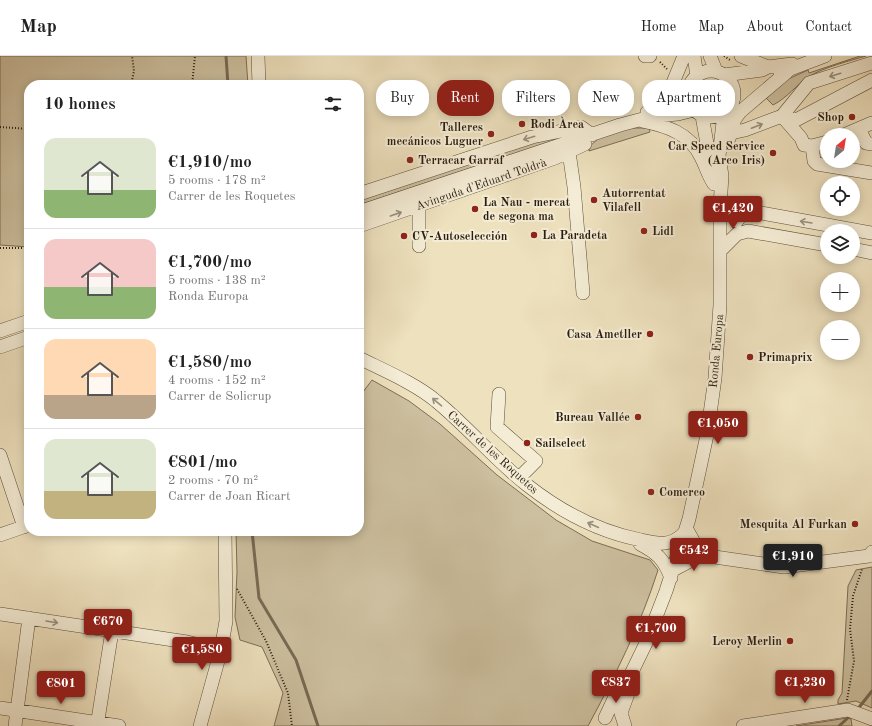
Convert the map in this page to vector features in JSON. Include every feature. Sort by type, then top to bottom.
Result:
[{"type":"street","points":[[258,56],[259,80]]},
{"type":"street","points":[[674,80],[684,56]]},
{"type":"street","points":[[694,56],[697,76]]},
{"type":"street","points":[[710,56],[720,73],[729,80]]},
{"type":"street","points":[[741,56],[781,65]]},
{"type":"street","points":[[694,80],[697,76],[705,72],[720,73],[762,70],[781,65],[807,62],[825,56]]},
{"type":"street","points":[[730,133],[745,130],[782,116],[809,83],[872,63]]},
{"type":"street","points":[[642,116],[672,129],[688,140],[700,155],[708,176],[718,180],[735,119],[781,65]]},
{"type":"street","points":[[735,101],[776,74],[781,65]]},
{"type":"street","points":[[782,116],[796,120],[872,80]]},
{"type":"street","name":"Avinguda d'Eduard Toldrà","points":[[364,210],[595,134],[642,116]]},
{"type":"street","name":"Ronda Europa","points":[[699,116],[718,180]]},
{"type":"street","name":"Ronda Europa","points":[[602,722],[621,684],[630,676],[656,619],[672,574],[685,530],[707,434],[715,378],[720,305],[720,207],[718,180],[724,116]]},
{"type":"street","points":[[782,116],[801,138],[804,145],[812,146],[820,144]]},
{"type":"street","points":[[860,129],[872,123]]},
{"type":"street","points":[[364,192],[532,137],[582,128],[595,134]]},
{"type":"street","points":[[860,131],[866,143],[872,144]]},
{"type":"street","name":"Avinguda d'Eduard Toldrà","points":[[364,224],[569,152],[581,147],[595,134]]},
{"type":"street","points":[[812,146],[814,161],[817,164],[872,173]]},
{"type":"street","points":[[569,152],[574,187],[582,293]]},
{"type":"street","points":[[419,206],[419,246]]},
{"type":"street","points":[[720,207],[748,231]]},
{"type":"street","points":[[737,221],[745,210],[872,233]]},
{"type":"street","points":[[720,251],[737,234],[748,231],[820,244]]},
{"type":"street","points":[[860,250],[872,253]]},
{"type":"street","points":[[0,331],[24,323]]},
{"type":"street","points":[[0,347],[24,339]]},
{"type":"street","name":"Carrer de les Roquetes","points":[[364,361],[435,400],[519,478],[557,507],[594,525],[630,538]]},
{"type":"street","points":[[499,394],[497,427],[536,461],[519,478]]},
{"type":"street","points":[[0,455],[24,521]]},
{"type":"street","points":[[0,535],[24,527]]},
{"type":"street","points":[[630,538],[661,544],[678,540],[685,530],[695,541],[701,555]]},
{"type":"street","points":[[200,726],[221,650],[226,621],[225,536]]},
{"type":"street","points":[[630,538],[656,552],[672,574],[701,555],[784,567],[870,554]]},
{"type":"street","points":[[0,614],[187,642],[221,650]]},
{"type":"street","points":[[14,726],[29,618]]},
{"type":"street","points":[[98,725],[112,631]]},
{"type":"street","name":"Ronda Europa","points":[[624,723],[622,706],[630,688],[630,676]]},
{"type":"street","points":[[0,708],[98,725],[119,726]]},
{"type":"street","points":[[743,726],[848,710],[867,720]]},
{"type":"street","name":"Ronda Europa","points":[[602,722],[614,716],[624,723]]},
{"type":"path","points":[[132,56],[134,71],[132,80]]},
{"type":"path","points":[[193,80],[195,56]]},
{"type":"path","points":[[651,57],[671,71]]},
{"type":"path","points":[[0,127],[24,129]]},
{"type":"path","points":[[0,248],[24,248]]},
{"type":"path","points":[[845,705],[854,661],[850,629],[853,596],[862,569]]},
{"type":"path","points":[[234,583],[266,641],[288,693],[292,726]]},
{"type":"shaded area","points":[[0,56],[246,56],[248,80],[24,80],[24,247],[0,245]]},
{"type":"shaded area","points":[[860,56],[866,56],[830,67],[810,76],[783,99],[773,105],[763,95],[786,80],[808,70],[809,73]]},
{"type":"shaded area","points":[[627,128],[649,128],[650,132],[589,151],[589,147],[599,138]]},
{"type":"shaded area","points":[[579,132],[364,203],[364,196],[523,144]]},
{"type":"shaded area","points":[[372,380],[409,401],[440,424],[497,475],[556,520],[592,541],[650,560],[658,570],[644,610],[627,650],[588,726],[274,726],[283,693],[262,647],[240,640],[235,617],[237,572],[236,536],[364,536],[364,391]]},
{"type":"shaded area","points":[[872,567],[872,708],[856,701],[838,704],[838,700],[842,693],[848,586],[856,570]]},
{"type":"shaded area","points":[[847,718],[851,719],[852,726],[796,726]]},
{"type":"waterway","points":[[226,56],[228,80]]},
{"type":"waterway","points":[[253,536],[259,598],[296,660],[318,726]]},
{"type":"waterway","points":[[857,710],[872,691]]},
{"type":"waterway","points":[[839,726],[851,715]]},
{"type":"place","name":"Shop","points":[[852,117]]},
{"type":"place","name":"Rodi Àrea","points":[[522,124]]},
{"type":"place","name":"Talleres mecánicos Luguer","points":[[491,134]]},
{"type":"place","name":"Car Speed Service (Arco Iris)","points":[[773,153]]},
{"type":"place","name":"Terracar Garraf","points":[[410,160]]},
{"type":"place","name":"Autorrentat Vilafell","points":[[594,200]]},
{"type":"place","name":"La Nau - mercat de segona ma","points":[[475,209]]},
{"type":"place","name":"Lidl","points":[[644,231]]},
{"type":"place","name":"La Paradeta","points":[[534,235]]},
{"type":"place","name":"CV-Autoselección","points":[[404,236]]},
{"type":"place","name":"Casa Ametller","points":[[650,334]]},
{"type":"place","name":"Primaprix","points":[[750,357]]},
{"type":"place","name":"Bureau Vallée","points":[[638,417]]},
{"type":"place","name":"Sailselect","points":[[527,443]]},
{"type":"place","name":"Comerco","points":[[651,492]]},
{"type":"place","name":"Mesquita Al Furkan","points":[[855,524]]},
{"type":"place","name":"Leroy Merlin","points":[[790,641]]}]
